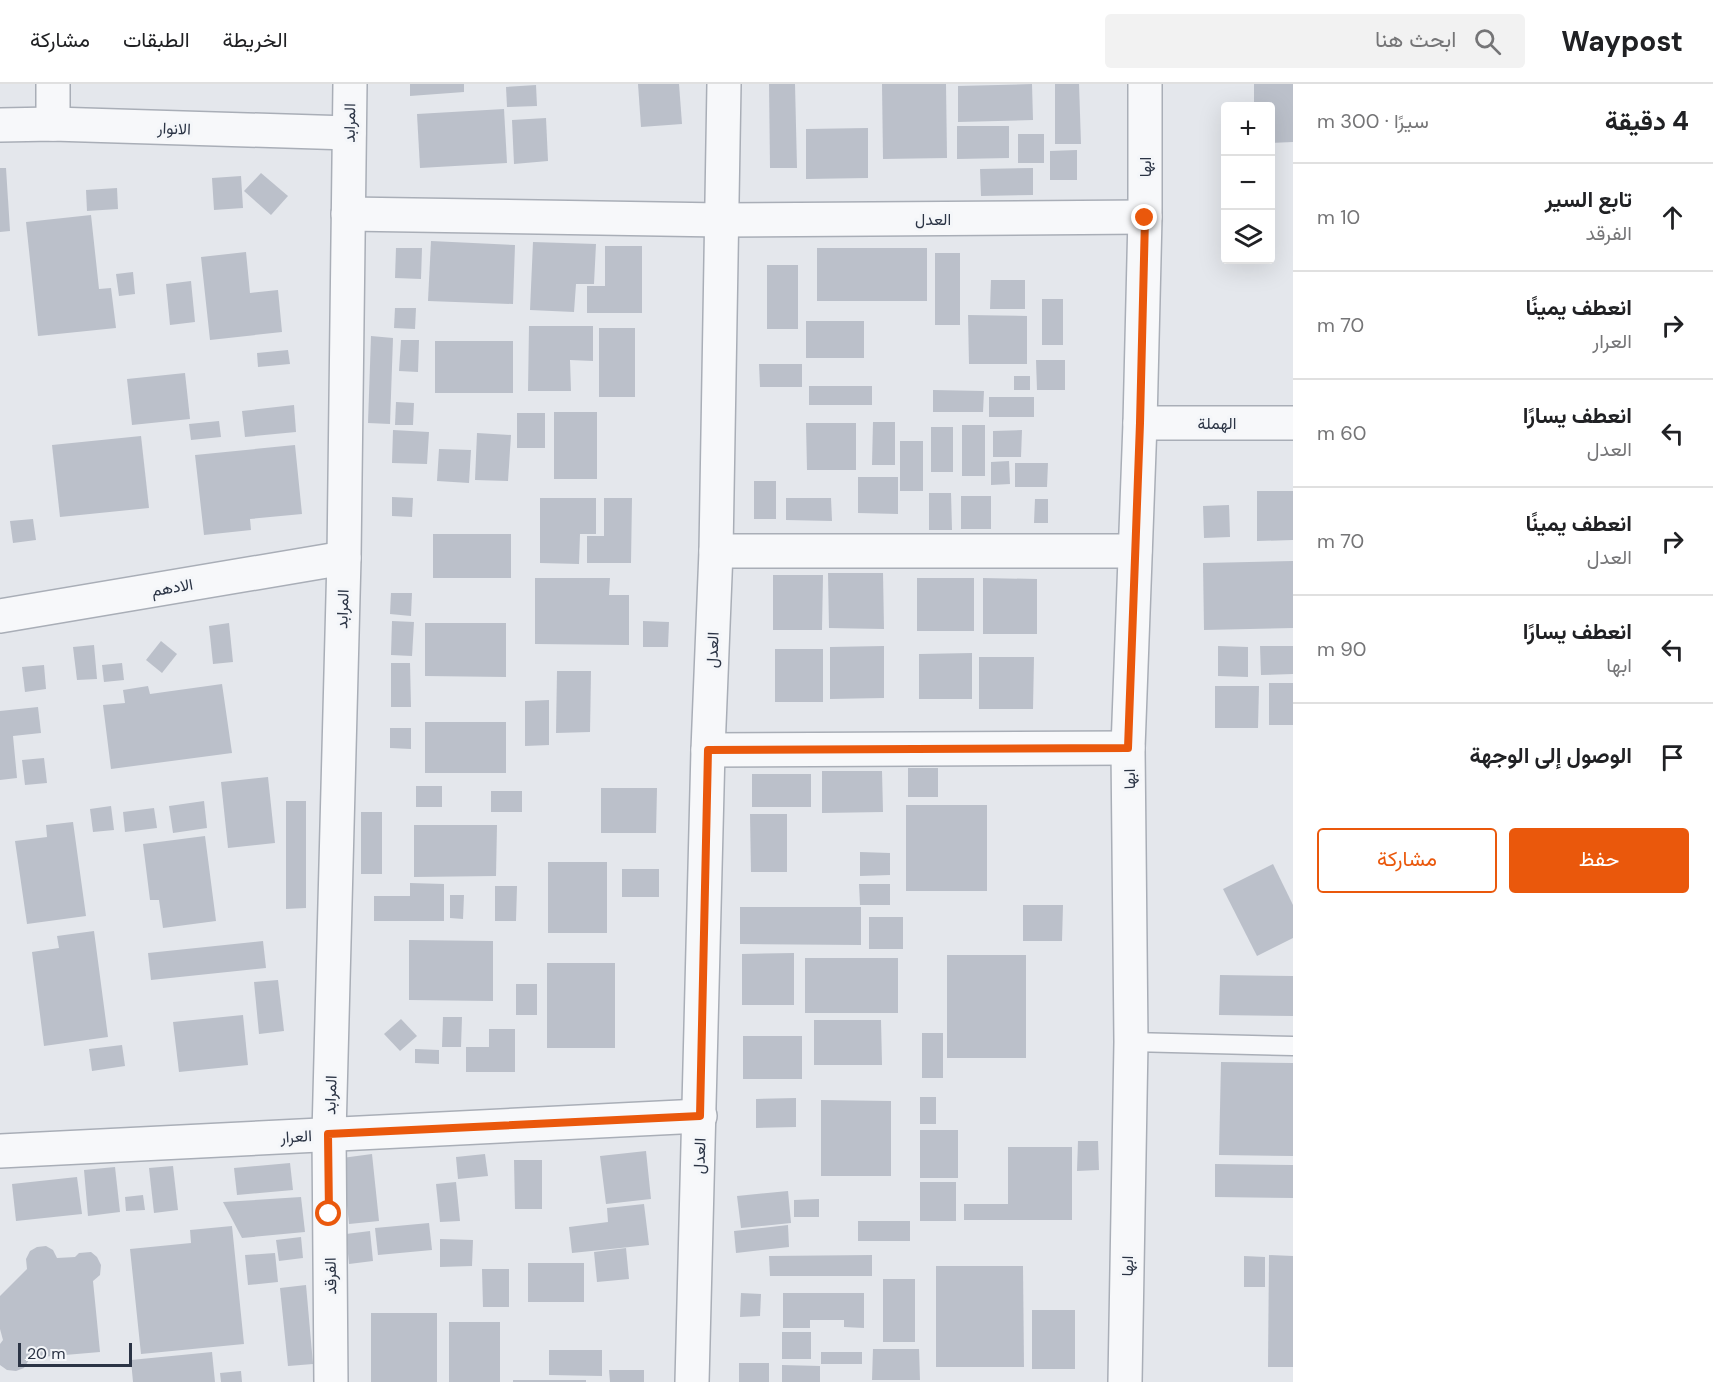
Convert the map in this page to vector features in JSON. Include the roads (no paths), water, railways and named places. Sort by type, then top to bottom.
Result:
[{"type":"street","points":[[53,84],[53,124]]},
{"type":"street","name":"المرابد","points":[[328,1134],[344,558],[350,84]]},
{"type":"street","name":"العدل","points":[[692,1382],[708,750],[716,551],[724,84]]},
{"type":"street","name":"ابها","points":[[1125,1382],[1131,1042],[1128,748],[1140,423],[1145,218],[1145,84]]},
{"type":"street","name":"الانوار","points":[[0,125],[53,124],[349,133]]},
{"type":"street","points":[[348,214],[722,220]]},
{"type":"street","name":"العدل","points":[[722,220],[1145,218]]},
{"type":"street","name":"الهملة","points":[[1140,423],[1293,423]]},
{"type":"street","points":[[716,551],[1135,551]]},
{"type":"street","name":"الادهم","points":[[0,616],[344,558]]},
{"type":"street","points":[[708,750],[1128,748]]},
{"type":"street","name":"العرار","points":[[0,1151],[700,1116]]},
{"type":"street","name":"الفرقد","points":[[328,1134],[331,1382]]},
{"type":"lane","points":[[1131,1042],[1293,1046]]}]
